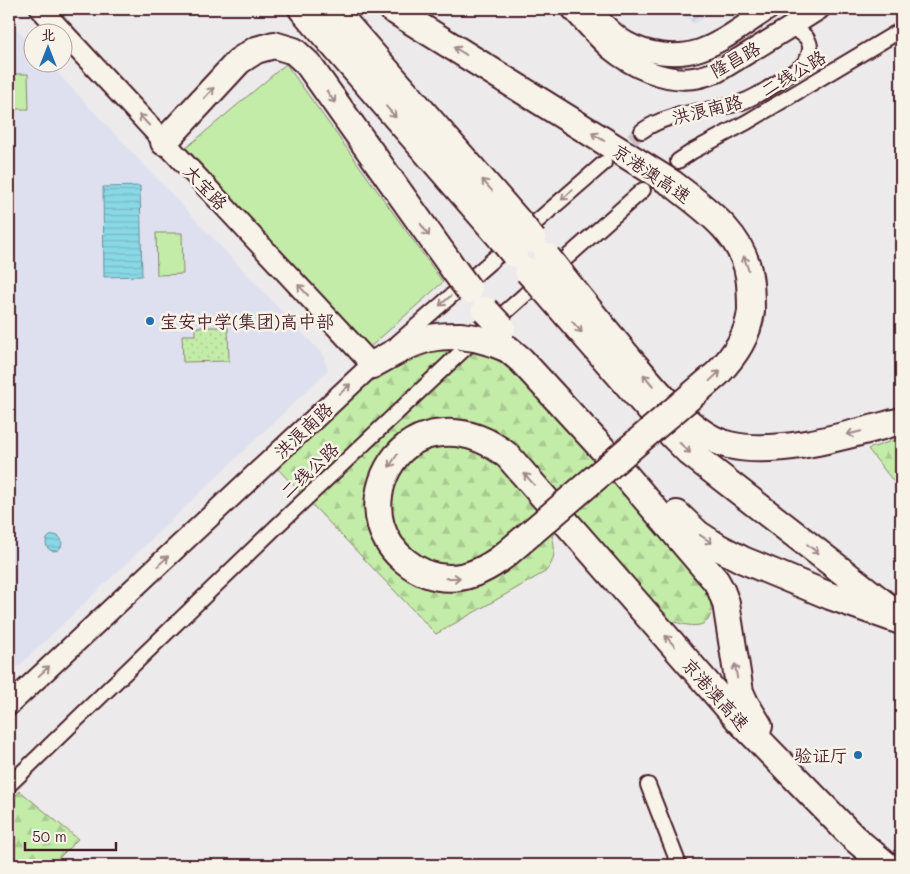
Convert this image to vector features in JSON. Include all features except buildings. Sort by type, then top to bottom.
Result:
[{"type":"highway","points":[[302,9],[531,256],[608,333],[661,395],[691,424],[710,438],[729,445],[750,448],[777,448],[807,444],[901,421]]},
{"type":"highway","points":[[333,9],[669,432],[690,453],[901,617]]},
{"type":"highway","name":"京港澳高速","points":[[392,9],[674,184],[709,212],[734,240],[744,256],[749,274],[751,311],[748,327],[742,342],[732,358],[718,373],[506,555],[480,571],[466,576],[440,577],[423,573],[413,567],[402,558],[386,537],[379,515],[384,477],[391,462],[407,445],[431,434],[445,432],[473,436],[500,450],[522,472],[738,719],[854,838],[886,865]]},
{"type":"highway","points":[[164,142],[239,62],[256,50],[274,45],[294,51],[308,64],[462,280],[508,349],[521,360],[610,457],[716,581],[722,590],[726,603],[740,692],[778,761]]},
{"type":"highway","points":[[372,365],[424,340],[436,337],[460,336],[475,338],[494,327]]},
{"type":"highway","points":[[494,327],[698,534],[743,560],[830,596],[901,621]]},
{"type":"highway","points":[[753,716],[855,821],[887,852],[901,862]]},
{"type":"main road","name":"大宝路","points":[[41,9],[372,365]]},
{"type":"main road","points":[[572,9],[600,29]]},
{"type":"main road","points":[[589,9],[600,29]]},
{"type":"main road","name":"隆昌路","points":[[600,29],[644,50],[664,54],[688,53],[712,44],[769,9]]},
{"type":"main road","name":"隆昌路","points":[[600,29],[607,46],[631,64],[662,76],[692,78],[717,72],[819,9]]},
{"type":"main road","name":"洪浪南路","points":[[9,705],[372,365]]},
{"type":"street","name":"洪浪南路","points":[[642,131],[651,124],[672,117],[742,102],[802,67],[810,53],[810,44],[803,33],[789,28]]},
{"type":"street","name":"二线公路","points":[[678,161],[901,30]]},
{"type":"street","name":"洪浪南路","points":[[372,365],[604,163]]},
{"type":"street","name":"二线公路","points":[[9,785],[467,346],[643,190]]},
{"type":"street","points":[[648,785],[679,865]]},
{"type":"shaded area","points":[[678,9],[719,9],[694,24]]},
{"type":"shaded area","name":"宝安中学(集团)高中部","points":[[9,20],[22,35],[22,72],[56,72],[323,355],[328,370],[19,666],[9,666]]},
{"type":"green space","points":[[286,64],[443,282],[369,348],[186,148]]},
{"type":"green space","points":[[9,74],[28,74],[29,109],[9,109]]},
{"type":"green space","points":[[156,233],[182,233],[183,274],[157,275]]},
{"type":"green space","points":[[195,327],[228,327],[229,361],[183,362],[182,335],[195,335]]},
{"type":"green space","points":[[428,345],[456,346],[491,355],[521,379],[628,497],[702,584],[711,603],[711,610],[706,622],[695,626],[669,620],[569,522],[552,536],[554,555],[551,564],[545,572],[436,634],[276,467],[377,368]]},
{"type":"green space","points":[[901,438],[901,491],[868,449]]},
{"type":"green space","points":[[20,791],[78,839],[52,865],[9,865],[9,802]]},
{"type":"water","points":[[140,186],[142,276],[104,277],[103,187]]},
{"type":"water","points":[[54,535],[60,537],[62,543],[60,549],[54,551],[48,549],[46,543],[48,537]]},
{"type":"tunnel","points":[[616,153],[642,131]]},
{"type":"place","name":"宝安中学(集团)高中部","points":[[150,321]]},
{"type":"place","name":"验证厅","points":[[858,755]]}]
